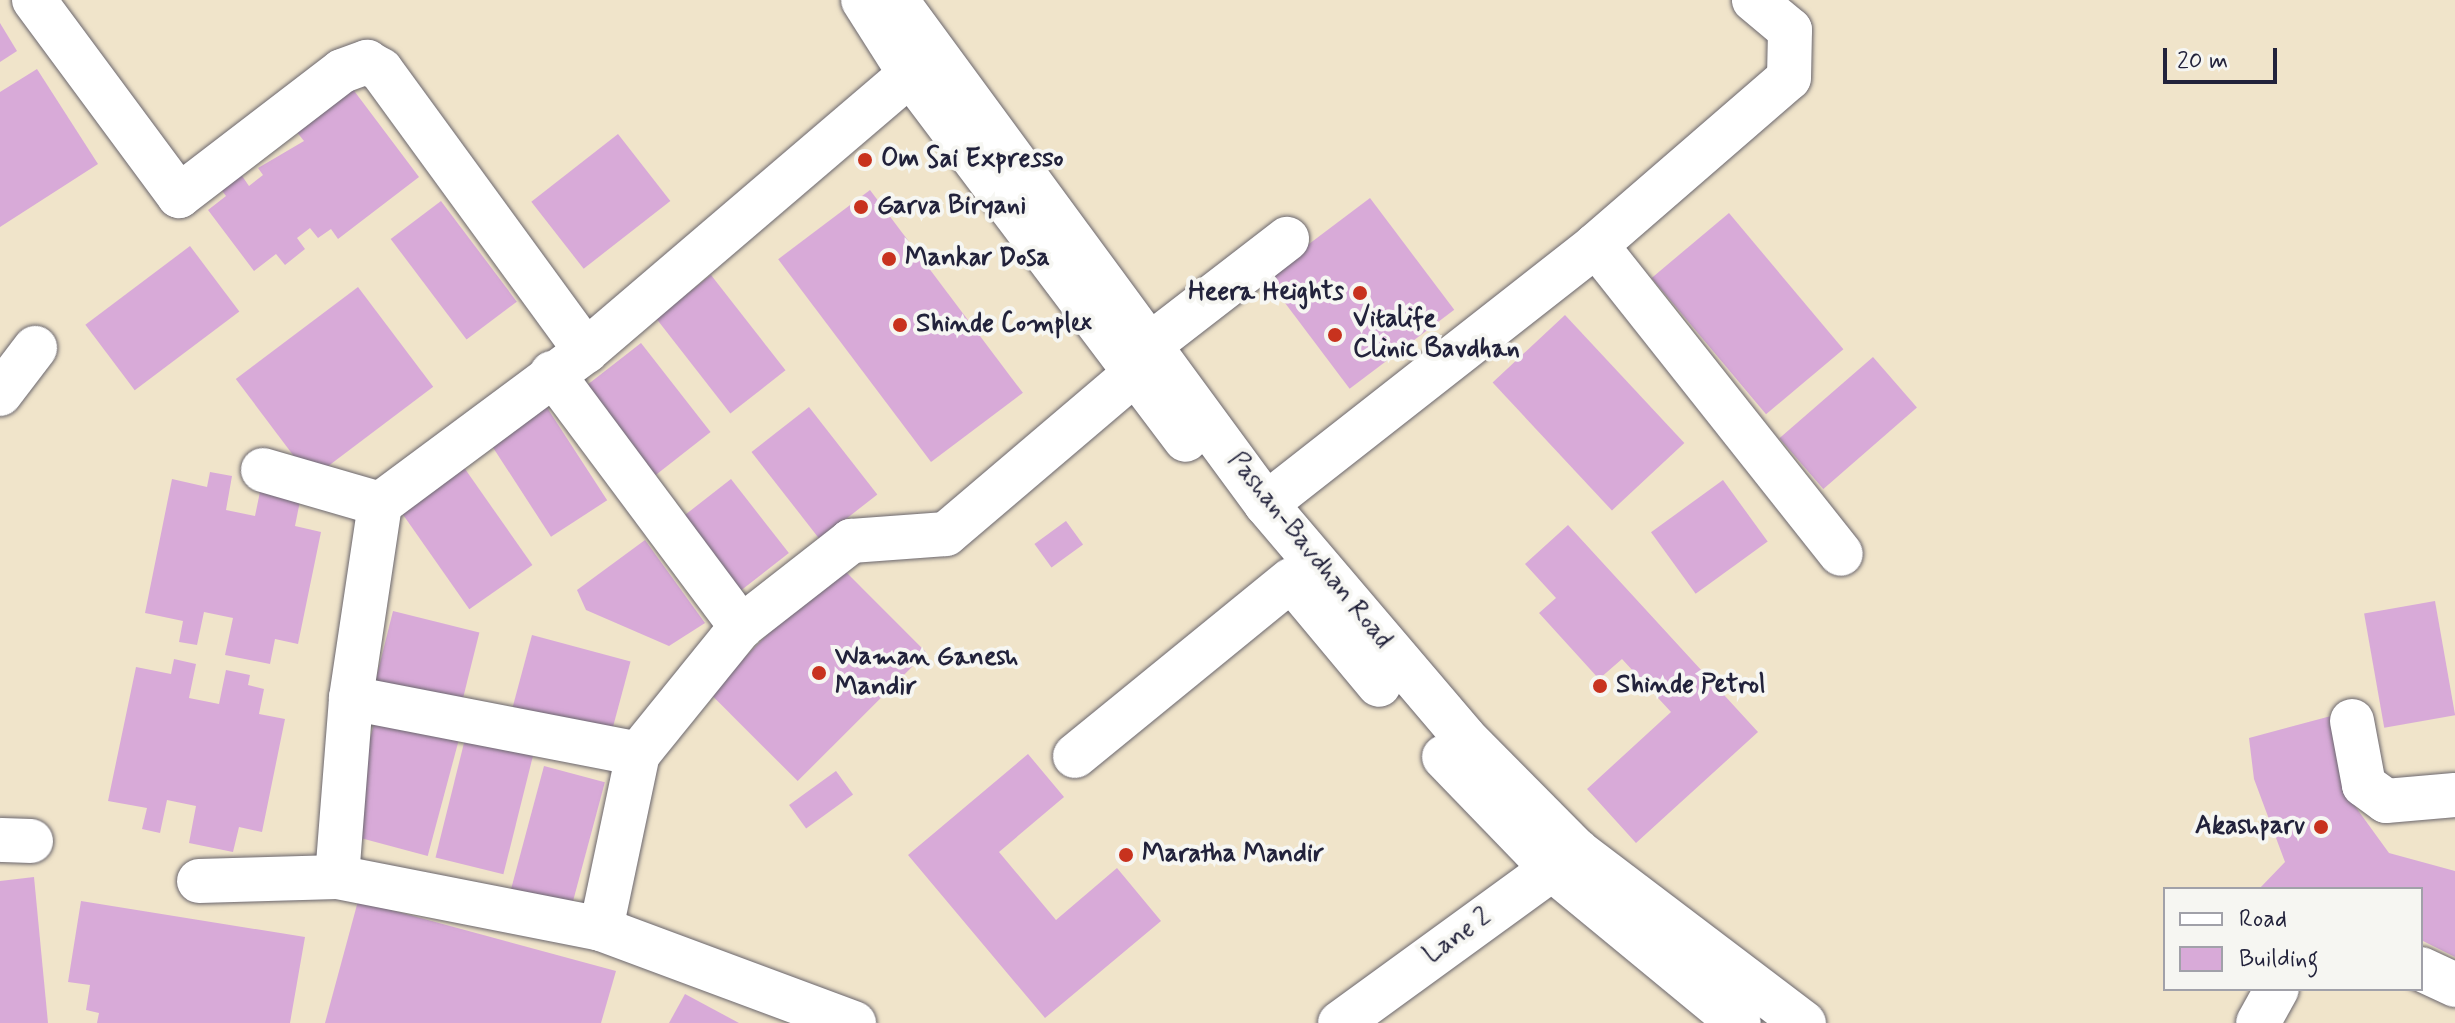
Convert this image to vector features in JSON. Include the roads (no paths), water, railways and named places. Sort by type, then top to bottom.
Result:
[{"type":"street","points":[[34,0],[179,196],[342,71],[367,62],[381,70],[741,627]]},
{"type":"street","name":"Pashan-Bavdhan Road","points":[[863,0],[910,74],[1142,359],[1464,737],[1564,860],[1804,1023]]},
{"type":"street","name":"Pashan-Bavdhan Road","points":[[896,0],[1291,580],[1344,647],[1564,860],[1739,1023]]},
{"type":"street","points":[[1266,504],[1596,245],[1789,78],[1790,30],[1754,0]]},
{"type":"street","points":[[337,877],[351,698],[380,504],[569,362],[910,74]]},
{"type":"street","points":[[601,929],[638,754],[741,627],[851,541],[946,534],[1142,359],[1287,239]]},
{"type":"street","points":[[1596,245],[1841,554]]},
{"type":"street","points":[[0,394],[35,348]]},
{"type":"street","points":[[263,470],[380,504]]},
{"type":"street","points":[[1075,756],[1291,580]]},
{"type":"street","points":[[351,698],[638,754]]},
{"type":"street","points":[[2352,721],[2364,785],[2386,801],[2455,795]]},
{"type":"street","name":"Lane 2","points":[[1340,1023],[1564,860]]},
{"type":"street","points":[[199,881],[337,877],[601,929],[854,1023]]},
{"type":"street","points":[[2423,970],[2455,985]]},
{"type":"street","points":[[2258,1023],[2276,991]]},
{"type":"place","name":"Om Sai Expresso","points":[[865,160]]},
{"type":"place","name":"Garva Biryani","points":[[861,207]]},
{"type":"place","name":"Mankar Dosa","points":[[889,259]]},
{"type":"place","name":"Heera Heights","points":[[1360,293]]},
{"type":"place","name":"Shinde Complex","points":[[900,325]]},
{"type":"place","name":"Vitalife Clinic Bavdhan","points":[[1335,335]]},
{"type":"place","name":"Waman Ganesh Mandir","points":[[819,673]]},
{"type":"place","name":"Shinde Petrol","points":[[1600,686]]},
{"type":"place","name":"Akashparv","points":[[2321,827]]},
{"type":"place","name":"Maratha Mandir","points":[[1126,855]]}]
